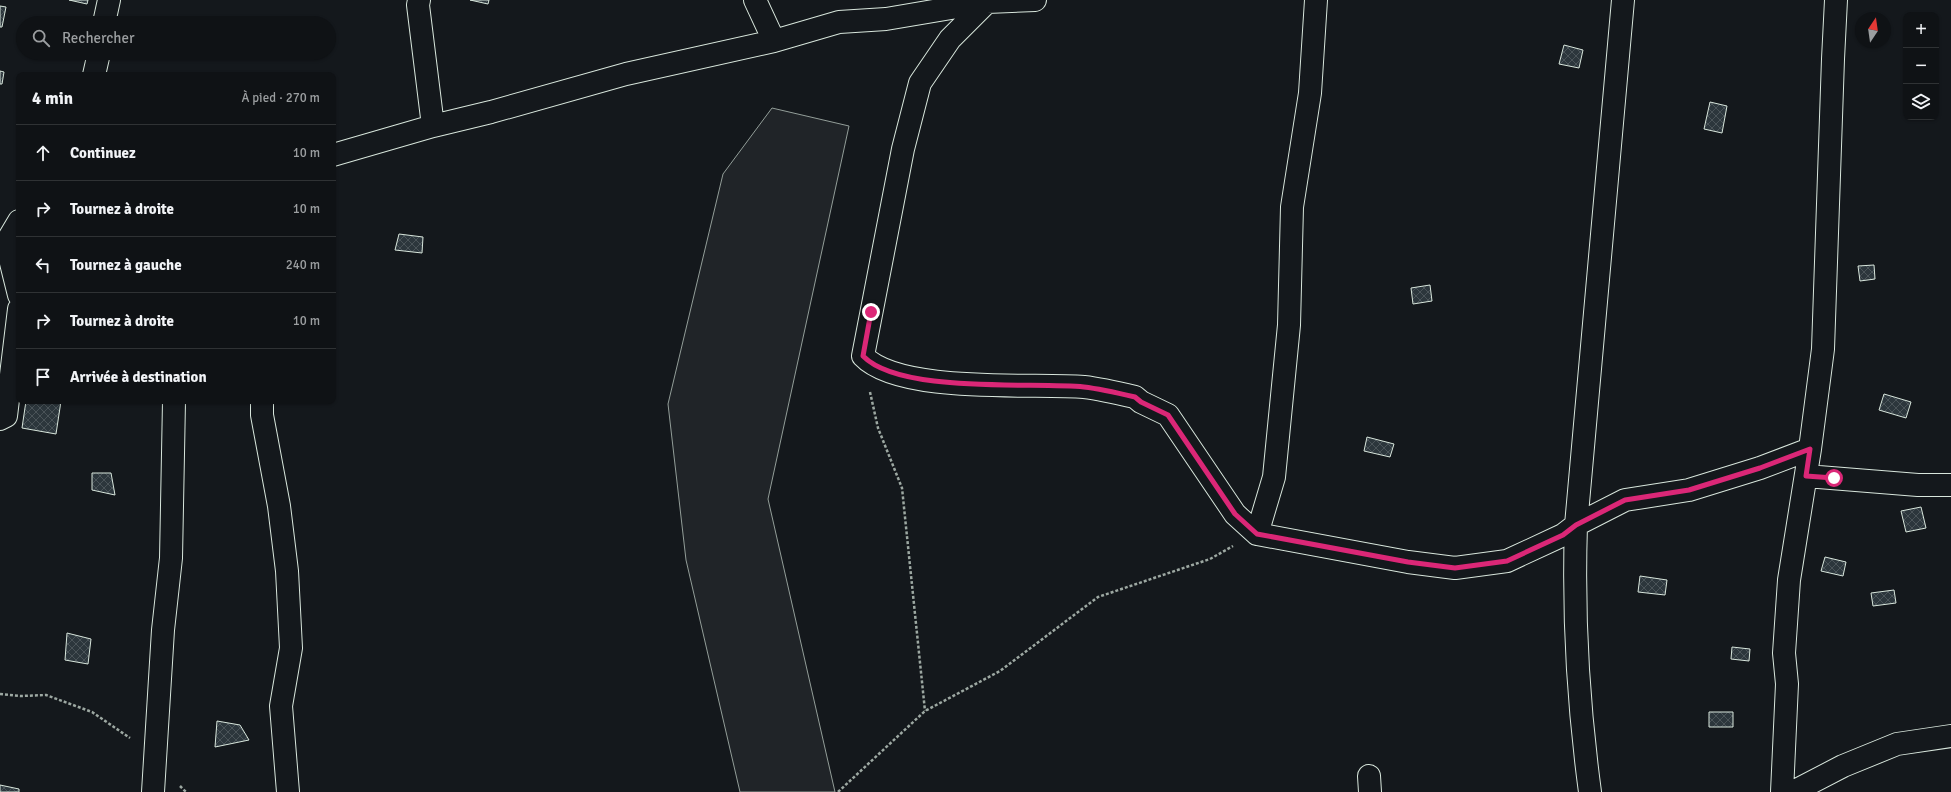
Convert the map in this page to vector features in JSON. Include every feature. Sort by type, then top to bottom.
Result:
[{"type":"street","points":[[106,16],[109,0]]},
{"type":"street","points":[[419,0],[418,5],[433,126]]},
{"type":"street","points":[[755,0],[774,41]]},
{"type":"street","points":[[336,154],[433,126],[491,112],[626,74],[774,41],[839,22],[886,19],[988,1],[1034,0]]},
{"type":"street","points":[[1257,534],[1274,477],[1289,326],[1292,207],[1310,93],[1316,0]]},
{"type":"street","points":[[1590,792],[1584,751],[1574,591],[1576,525],[1623,0]]},
{"type":"street","points":[[1782,792],[1787,684],[1784,653],[1789,580],[1810,449],[1823,350],[1825,321],[1836,0]]},
{"type":"street","points":[[988,1],[950,39],[920,83],[903,149],[863,356],[868,362],[880,368],[915,378],[983,385],[1085,387],[1135,397],[1141,402],[1168,415],[1235,514],[1257,534],[1408,562],[1455,568],[1507,561],[1563,535],[1576,525],[1625,500],[1689,490],[1760,468],[1810,449]]},
{"type":"street","points":[[95,72],[97,60]]},
{"type":"street","points":[[0,219],[16,216]]},
{"type":"street","points":[[16,227],[3,252],[16,287]]},
{"type":"street","points":[[0,419],[6,416],[16,334]]},
{"type":"street","points":[[153,792],[156,763],[163,630],[171,558],[174,404]]},
{"type":"street","points":[[262,404],[262,415],[279,506],[287,571],[291,648],[281,706],[288,792]]},
{"type":"street","points":[[1806,476],[1918,485],[1951,485]]},
{"type":"street","points":[[1793,792],[1843,766],[1897,744],[1951,736]]},
{"type":"path","points":[[863,356],[878,428],[902,488],[926,711]]},
{"type":"path","points":[[838,792],[926,711],[1000,671],[1098,597],[1210,559],[1257,534]]},
{"type":"path","points":[[0,694],[21,696],[46,694],[92,712],[135,742],[186,792]]},
{"type":"shaded area","points":[[772,108],[849,126],[768,499],[835,792],[740,792],[686,560],[668,404],[723,174]]},
{"type":"building","points":[[69,0],[88,0],[87,4]]},
{"type":"building","points":[[470,0],[489,0],[488,4]]},
{"type":"building","points":[[0,6],[6,7],[2,27],[0,27]]},
{"type":"building","points":[[1564,45],[1583,50],[1579,68],[1559,64]]},
{"type":"building","points":[[0,71],[4,72],[2,84],[0,84]]},
{"type":"building","points":[[1710,102],[1727,106],[1722,133],[1704,129]]},
{"type":"building","points":[[399,234],[423,237],[422,253],[395,250]]},
{"type":"building","points":[[1874,265],[1875,279],[1860,281],[1858,266]]},
{"type":"building","points":[[1430,285],[1432,301],[1413,304],[1411,288]]},
{"type":"building","points":[[1884,394],[1911,402],[1906,418],[1879,410]]},
{"type":"building","points":[[26,404],[61,404],[56,434],[22,428]]},
{"type":"building","points":[[1367,437],[1394,444],[1390,457],[1364,451]]},
{"type":"building","points":[[92,473],[111,473],[115,495],[92,490]]},
{"type":"building","points":[[1921,507],[1926,528],[1906,532],[1901,511]]},
{"type":"building","points":[[1825,557],[1846,562],[1843,576],[1821,571]]},
{"type":"building","points":[[1640,576],[1667,580],[1665,595],[1638,592]]},
{"type":"building","points":[[1894,590],[1896,603],[1873,606],[1871,593]]},
{"type":"building","points":[[67,633],[91,639],[88,664],[65,660]]},
{"type":"building","points":[[1732,647],[1750,649],[1749,661],[1731,659]]},
{"type":"building","points":[[1709,712],[1733,712],[1733,727],[1709,727]]},
{"type":"building","points":[[217,721],[240,725],[249,740],[215,747]]},
{"type":"building","points":[[0,785],[19,789],[19,792],[0,792]]},
{"type":"route","points":[[871,312],[863,356],[868,362],[880,368],[915,378],[950,382],[983,385],[1085,387],[1135,397],[1141,402],[1168,415],[1235,514],[1257,534],[1408,562],[1455,568],[1507,561],[1563,535],[1576,525],[1625,500],[1689,490],[1760,468],[1810,449],[1806,476],[1834,478]]}]
